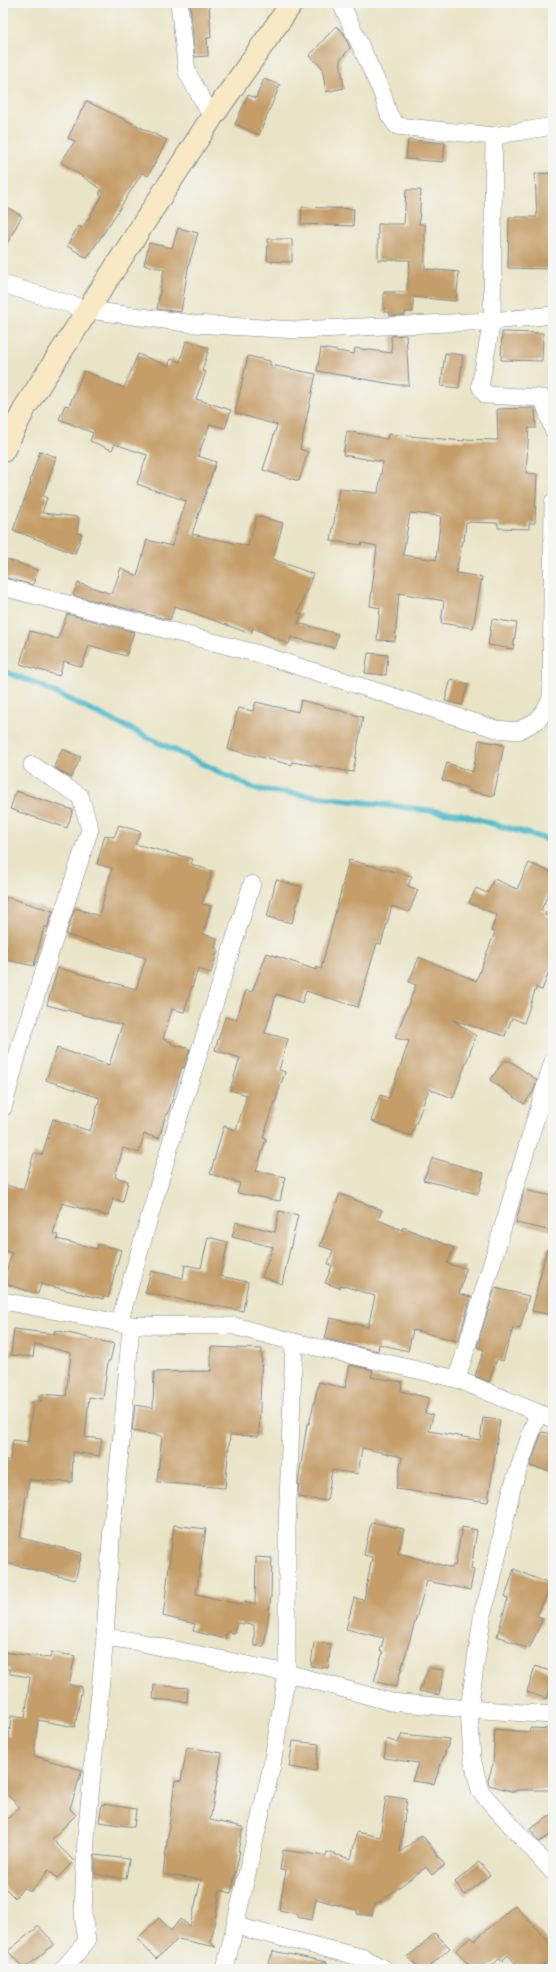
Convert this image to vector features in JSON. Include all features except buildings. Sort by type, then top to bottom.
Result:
[{"type":"street","points":[[179,3],[186,72],[212,117]]},
{"type":"street","points":[[3,451],[26,406],[212,117],[292,3]]},
{"type":"street","points":[[341,3],[382,93],[389,116],[397,126],[494,136],[553,126]]},
{"type":"street","points":[[494,136],[492,321],[480,386],[486,395],[543,398],[553,430]]},
{"type":"street","points":[[3,284],[89,310],[194,324],[297,330],[492,321],[553,315]]},
{"type":"street","points":[[3,587],[259,654],[496,729],[518,731],[538,720],[551,700],[553,502]]},
{"type":"street","points":[[3,1108],[22,1039],[90,829],[80,796],[32,764]]},
{"type":"street","points":[[63,1969],[87,1941],[83,1914],[86,1838],[105,1637],[112,1524],[123,1424],[125,1324],[171,1142],[252,884]]},
{"type":"street","points":[[457,1379],[553,1061]]},
{"type":"street","points":[[3,1301],[125,1324],[234,1326],[294,1342],[457,1379],[545,1416],[512,1488],[492,1585],[483,1611],[469,1709],[472,1758],[480,1792],[553,1872]]},
{"type":"street","points":[[226,1969],[272,1765],[287,1673],[287,1528],[294,1342]]},
{"type":"street","points":[[105,1637],[133,1641],[287,1673],[391,1702],[469,1709],[553,1714]]},
{"type":"street","points":[[236,1926],[364,1958],[384,1969]]},
{"type":"waterway","points":[[3,671],[33,682],[255,789],[459,814],[553,841]]}]
